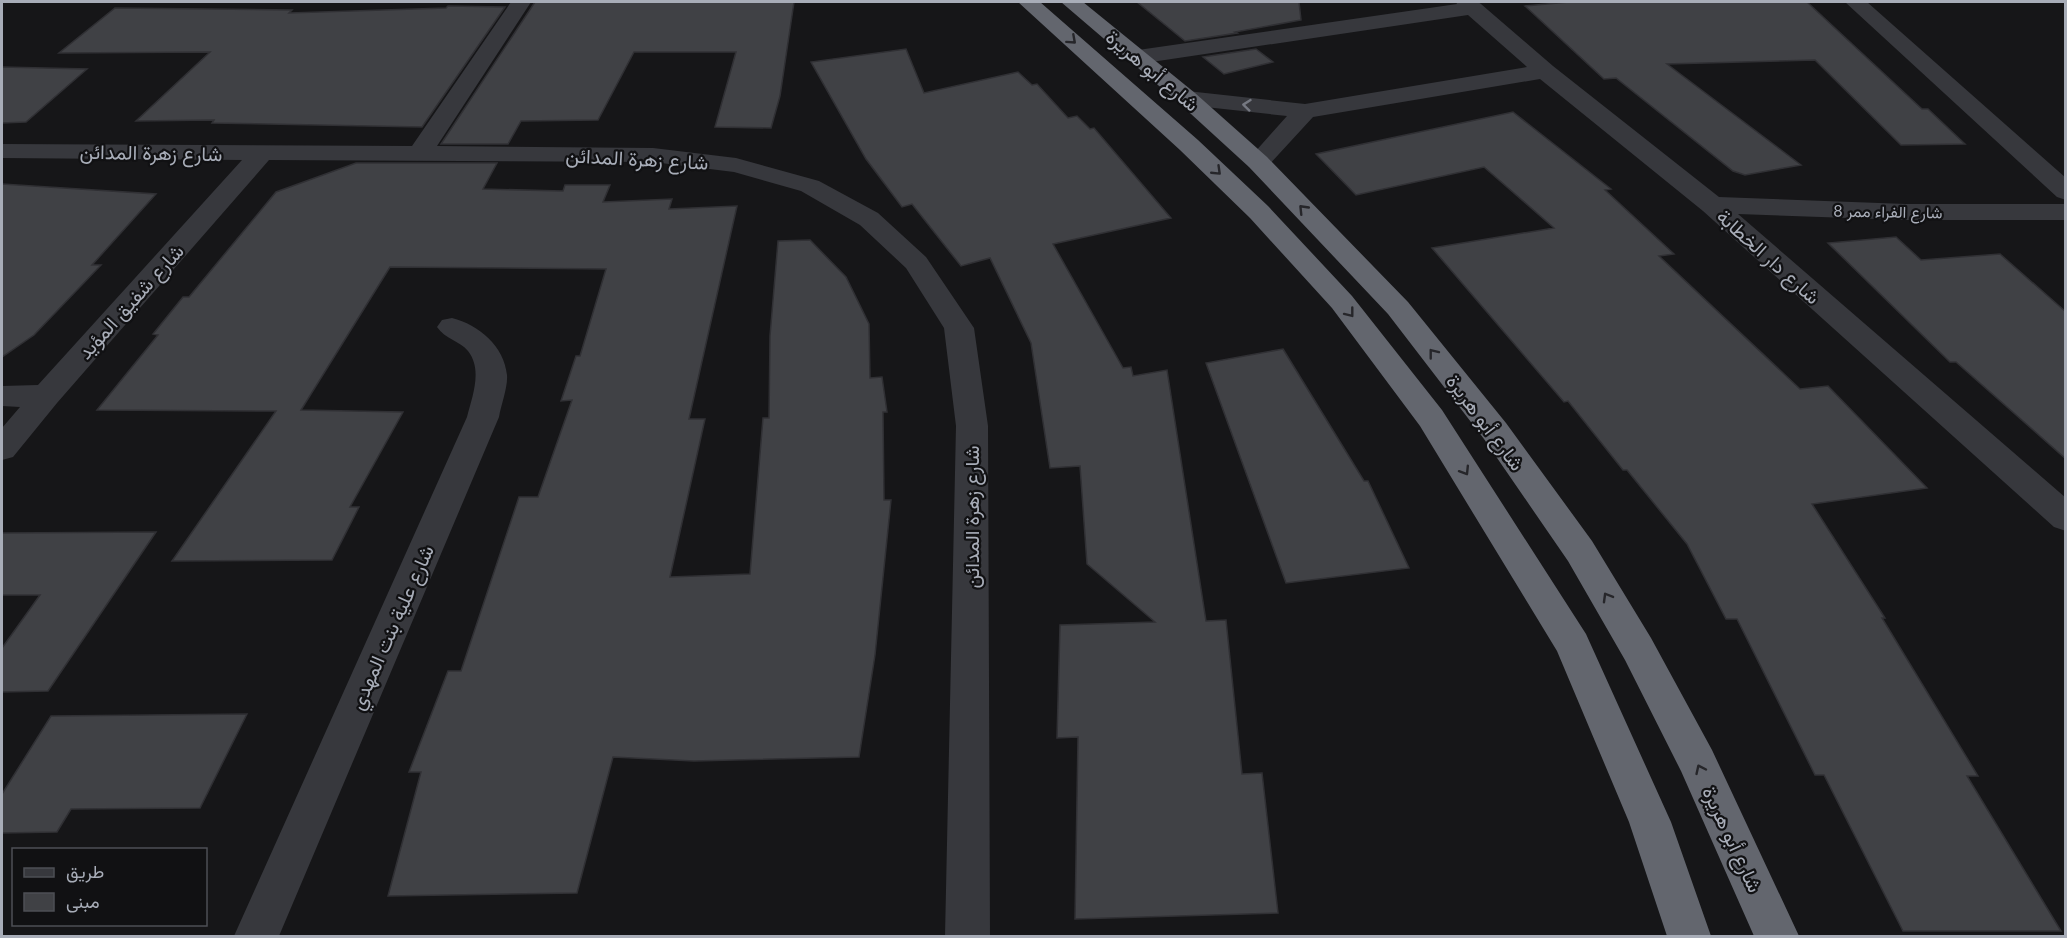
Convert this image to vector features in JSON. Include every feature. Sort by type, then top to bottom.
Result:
[{"type":"highway","name":"شارع أبو هريرة","points":[[1028,2],[1189,145],[1259,212],[1342,302],[1431,418],[1573,645],[1650,822],[1689,936]]},
{"type":"highway","name":"شارع أبو هريرة","points":[[1071,2],[1187,98],[1258,162],[1398,308],[1495,431],[1580,551],[1638,649],[1698,763],[1777,936]]},
{"type":"street","points":[[420,153],[521,2]]},
{"type":"street","points":[[1856,2],[2066,192]]},
{"type":"street","points":[[1138,57],[1470,5]]},
{"type":"street","name":"شارع دار الخطابة","points":[[1470,5],[1545,71],[1712,205],[2066,518]]},
{"type":"street","points":[[1187,98],[1305,111],[1545,71]]},
{"type":"street","points":[[1258,162],[1305,111]]},
{"type":"street","name":"شارع زهرة المدائن","points":[[2,151],[653,155],[736,165],[810,186],[869,219],[916,263],[959,328],[972,426],[968,936]]},
{"type":"street","name":"شارع شفيق المؤيد","points":[[2,450],[46,396],[261,154]]},
{"type":"street","name":"شارع الفراء ممر 8","points":[[1712,205],[1906,212],[2066,212]]},
{"type":"street","name":"شارع علية بنت المهدي","points":[[256,936],[483,417],[492,376],[481,346],[452,327]]},
{"type":"street","points":[[2,396],[46,396]]},
{"type":"building","points":[[535,2],[794,2],[780,96],[771,128],[715,127],[736,52],[634,52],[598,120],[521,121],[508,144],[441,144]]},
{"type":"building","points":[[1137,2],[1299,2],[1301,20],[1185,41]]},
{"type":"building","points":[[1569,2],[1807,2],[1922,109],[1928,109],[1965,144],[1901,145],[1815,60],[1667,64],[1801,165],[1745,175],[1733,171],[1616,78],[1604,79],[1525,6]]},
{"type":"building","points":[[448,6],[505,7],[422,127],[212,123],[214,120],[136,121],[210,52],[59,53],[115,8],[292,10],[289,13],[446,8]]},
{"type":"building","points":[[906,49],[924,93],[1018,72],[1032,85],[1037,84],[1068,118],[1077,116],[1090,129],[1094,128],[1171,218],[1053,244],[1123,368],[1131,367],[1133,376],[1167,370],[1206,621],[1226,620],[1242,774],[1262,773],[1278,913],[1075,919],[1078,737],[1057,738],[1060,625],[1155,622],[1087,564],[1080,466],[1050,468],[1031,343],[990,258],[961,266],[912,204],[902,207],[866,159],[811,62]]},
{"type":"building","points":[[1256,49],[1273,62],[1224,74],[1203,57]]},
{"type":"building","points":[[2,67],[87,69],[26,122],[2,123]]},
{"type":"building","points":[[1513,112],[1611,189],[1605,190],[1674,254],[1659,256],[1800,389],[1828,386],[1927,488],[1812,504],[1885,618],[1882,618],[1978,776],[1967,776],[2061,931],[1903,931],[1824,775],[1815,775],[1737,619],[1726,619],[1687,544],[1627,470],[1623,470],[1568,401],[1564,402],[1432,248],[1554,228],[1484,167],[1356,195],[1316,154]]},
{"type":"building","points":[[356,163],[497,163],[483,189],[563,191],[565,185],[610,185],[603,202],[672,199],[669,209],[737,206],[689,419],[705,419],[670,577],[750,574],[763,418],[769,418],[770,336],[778,241],[810,240],[846,277],[869,324],[870,378],[882,377],[887,412],[883,412],[884,500],[891,500],[875,655],[859,757],[694,761],[613,757],[577,893],[388,896],[421,772],[409,772],[448,671],[461,671],[519,497],[538,497],[572,400],[561,401],[576,356],[580,356],[606,269],[390,267],[301,410],[403,412],[350,507],[359,507],[332,560],[172,561],[276,411],[97,410],[158,335],[153,334],[183,297],[189,297],[276,192]]},
{"type":"building","points":[[2,184],[156,194],[92,265],[101,265],[34,335],[2,357]]},
{"type":"building","points":[[1896,237],[1921,260],[2000,254],[2066,312],[2066,459],[1956,362],[1950,362],[1828,243]]},
{"type":"building","points":[[1283,349],[1364,481],[1368,481],[1409,568],[1286,583],[1206,363]]},
{"type":"building","points":[[156,532],[48,691],[2,692],[2,648],[40,595],[2,595],[2,533]]},
{"type":"building","points":[[247,714],[200,808],[71,809],[57,832],[2,833],[2,794],[51,716]]}]
